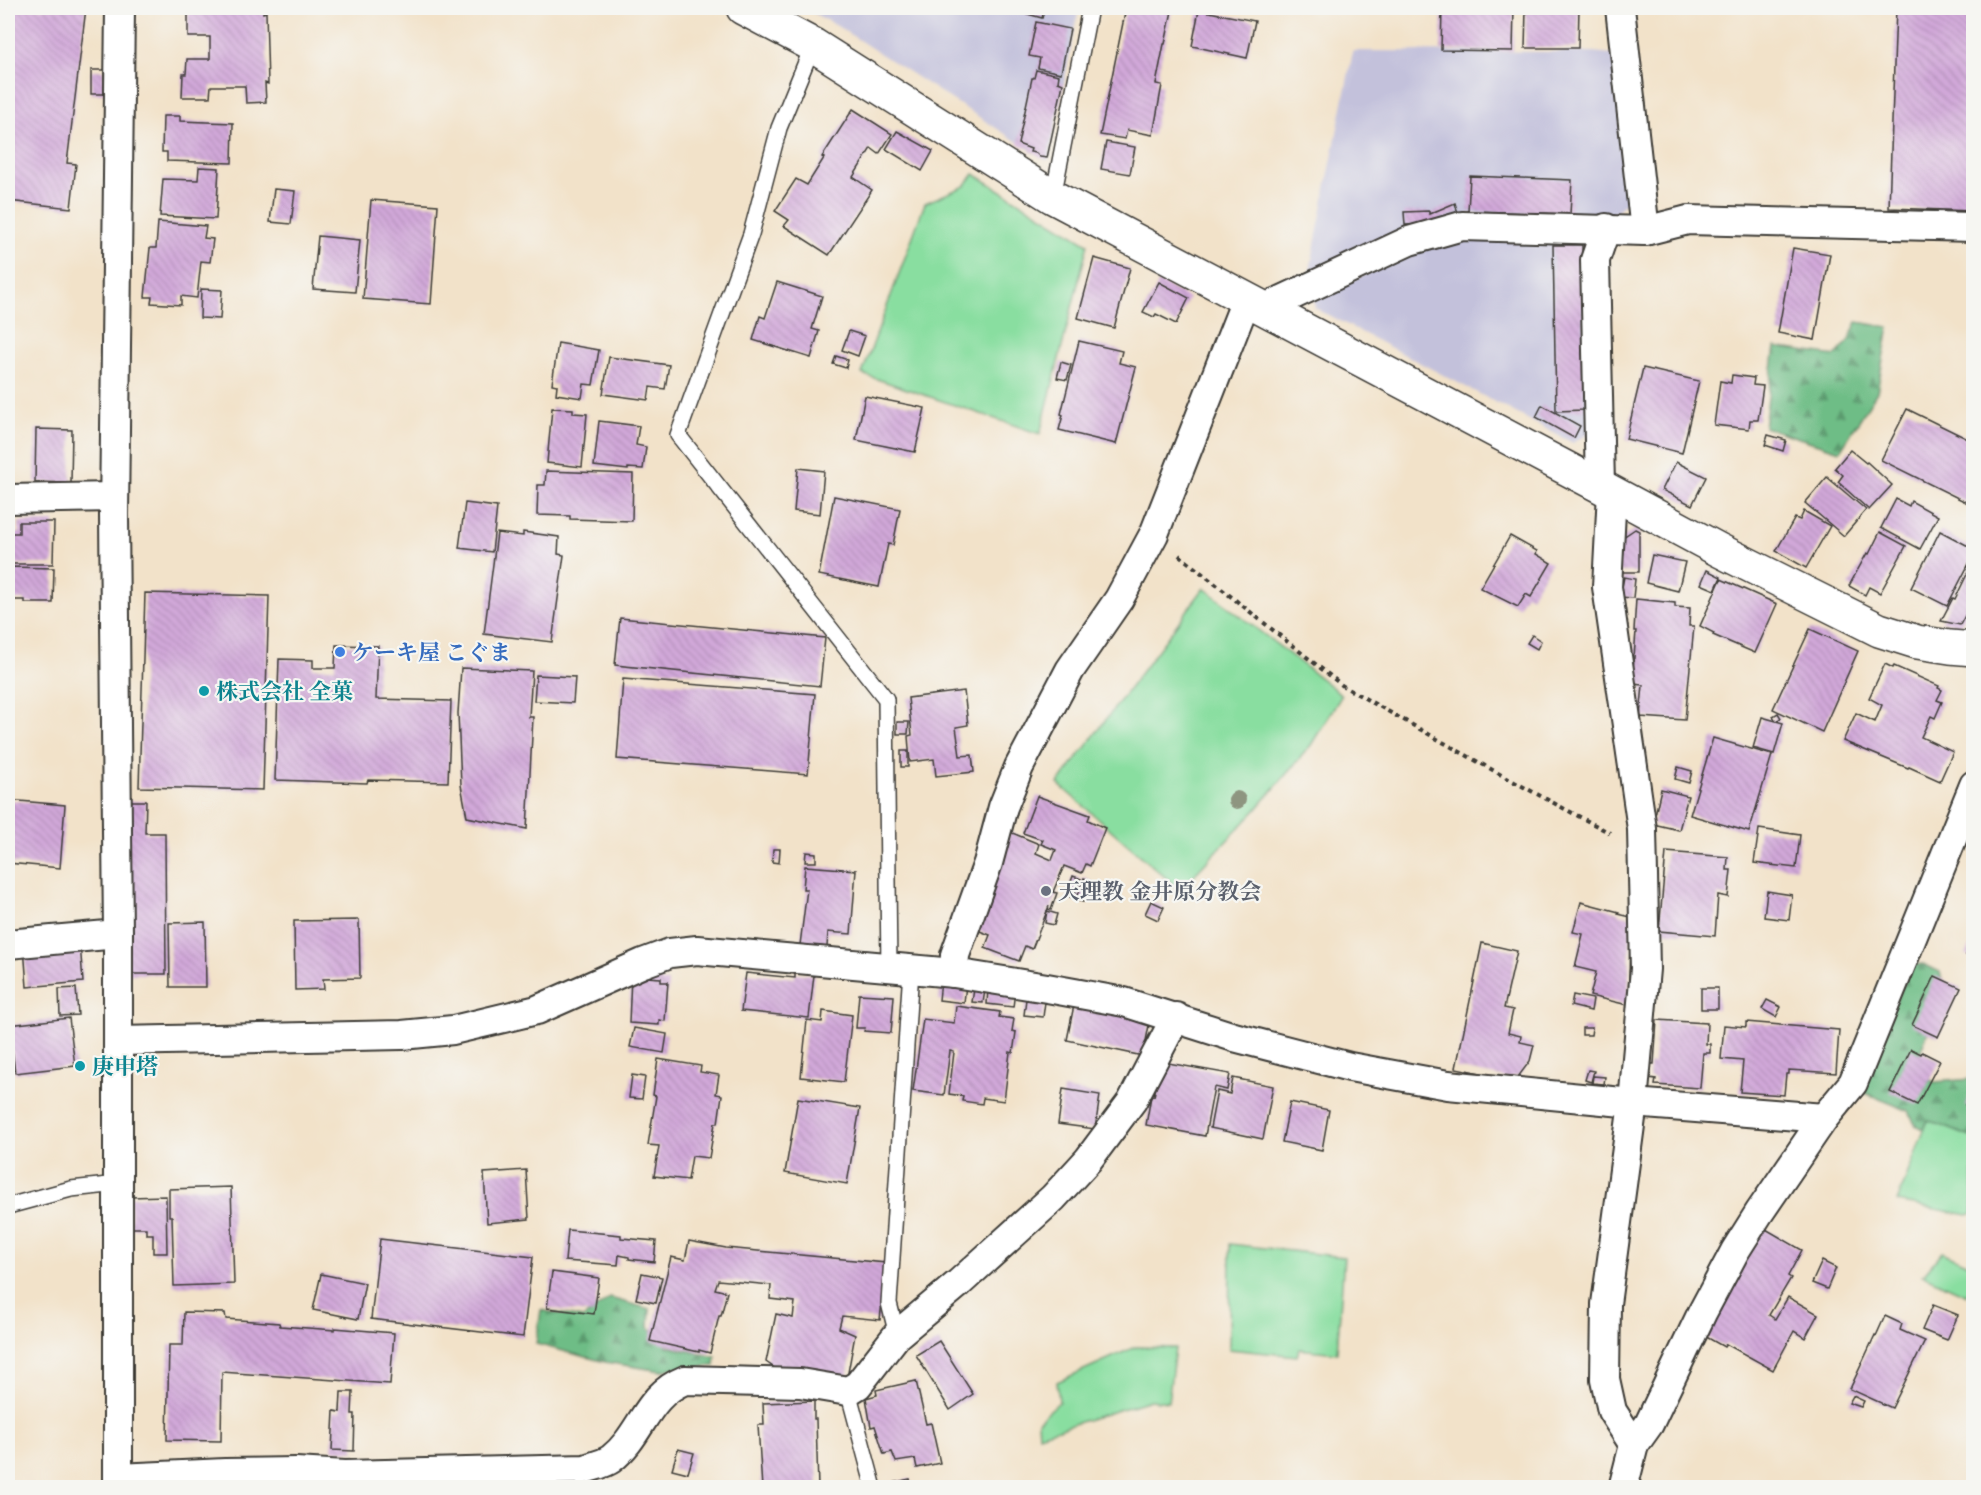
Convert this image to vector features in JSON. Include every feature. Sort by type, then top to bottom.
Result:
[{"type":"street","points":[[120,8],[114,497],[118,934],[118,1483],[225,1473],[296,1472],[345,1475],[585,1469],[609,1461],[636,1432],[656,1399],[672,1386],[685,1380],[800,1383],[848,1391],[866,1376],[897,1335],[959,1283],[1053,1198],[1088,1160],[1132,1101],[1176,1017]]},
{"type":"street","points":[[1620,8],[1645,231]]},
{"type":"street","points":[[759,11],[1053,197],[1719,550],[1879,630],[1917,642],[1974,649]]},
{"type":"street","points":[[954,973],[955,955],[988,863],[1003,807],[1019,767],[1070,670],[1119,599],[1152,537],[1255,304],[1409,241],[1462,226],[1606,228],[1645,231],[1688,220],[1974,227]]},
{"type":"street","points":[[1606,228],[1595,261],[1606,489],[1606,587],[1642,829],[1645,969],[1633,1103],[1606,1304],[1605,1379],[1612,1411],[1634,1445]]},
{"type":"street","points":[[8,499],[114,497]]},
{"type":"street","points":[[1623,1488],[1634,1445],[1649,1424],[1734,1251],[1824,1118],[1853,1083],[1974,785]]},
{"type":"street","points":[[8,944],[118,934]]},
{"type":"street","points":[[118,1041],[402,1035],[453,1030],[537,1010],[670,953],[697,951],[954,973],[1124,1002],[1234,1037],[1350,1067],[1448,1086],[1824,1118]]},
{"type":"lane","points":[[1053,197],[1090,8]]},
{"type":"lane","points":[[813,45],[779,128],[751,234],[678,435],[886,699],[900,969],[889,1303],[897,1335]]},
{"type":"lane","points":[[8,1206],[71,1189],[118,1184]]},
{"type":"lane","points":[[848,1391],[874,1488]]},
{"type":"path","points":[[1152,537],[1172,550],[1343,686],[1505,777],[1642,850]]},
{"type":"shaded area","points":[[804,8],[1079,8],[1049,159],[1046,160],[837,26]]},
{"type":"shaded area","points":[[1353,51],[1593,52],[1622,55],[1628,201],[1612,215],[1469,214],[1309,275]]},
{"type":"shaded area","points":[[1568,233],[1582,244],[1590,433],[1573,443],[1315,308],[1316,296],[1421,250],[1462,237]]},
{"type":"green space","points":[[974,174],[1088,244],[1040,434],[862,374],[925,203],[965,186]]},
{"type":"green space","points":[[1857,322],[1889,327],[1877,392],[1840,451],[1764,427],[1775,347],[1835,356],[1848,342]]},
{"type":"green space","points":[[1204,588],[1342,695],[1311,745],[1256,810],[1180,890],[1058,784]]},
{"type":"green space","points":[[1923,964],[1940,972],[1943,986],[1914,1071],[1934,1082],[1972,1079],[1974,1083],[1973,1138],[1928,1120],[1924,1129],[1915,1125],[1909,1111],[1856,1089],[1912,965]]},
{"type":"green space","points":[[1928,1120],[1973,1138],[1973,1213],[1968,1215],[1897,1202]]},
{"type":"green space","points":[[1230,1244],[1344,1257],[1337,1353],[1299,1349],[1297,1356],[1229,1349]]},
{"type":"green space","points":[[1942,1252],[1973,1266],[1967,1295],[1923,1275]]},
{"type":"green space","points":[[610,1298],[650,1309],[649,1327],[667,1346],[716,1357],[715,1366],[661,1371],[605,1362],[536,1344],[541,1310],[583,1318]]},
{"type":"green space","points":[[1135,1347],[1175,1348],[1168,1402],[1150,1400],[1039,1435],[1038,1421],[1059,1402],[1057,1382]]},
{"type":"building","points":[[8,8],[86,8],[67,163],[76,164],[71,208],[8,201]]},
{"type":"building","points":[[188,8],[263,8],[263,13],[266,12],[268,84],[265,83],[266,102],[246,103],[245,86],[211,86],[210,97],[182,97],[183,74],[186,74],[187,59],[210,59],[210,37],[188,37]]},
{"type":"building","points":[[1025,8],[1045,8],[1042,18],[1024,13]]},
{"type":"building","points":[[1126,8],[1177,8],[1176,12],[1172,11],[1156,84],[1162,85],[1153,135],[1127,130],[1125,139],[1100,135]]},
{"type":"building","points":[[1442,8],[1514,8],[1513,51],[1441,50]]},
{"type":"building","points":[[1526,8],[1579,8],[1578,48],[1525,48]]},
{"type":"building","points":[[1896,8],[1974,8],[1974,211],[1889,208]]},
{"type":"building","points":[[1199,10],[1255,21],[1247,58],[1192,46]]},
{"type":"building","points":[[1036,22],[1070,29],[1061,73],[1038,68],[1040,58],[1029,56]]},
{"type":"building","points":[[91,70],[104,70],[104,94],[91,94]]},
{"type":"building","points":[[1036,70],[1059,75],[1058,82],[1063,84],[1047,158],[1040,157],[1030,152],[1031,149],[1018,144],[1032,78]]},
{"type":"building","points":[[853,109],[892,134],[879,154],[871,148],[853,177],[872,190],[829,255],[784,226],[789,220],[775,211],[796,179],[807,185]]},
{"type":"building","points":[[163,116],[180,116],[180,121],[233,123],[232,163],[167,161],[167,152],[162,152]]},
{"type":"building","points":[[897,131],[933,151],[922,171],[886,149]]},
{"type":"building","points":[[1106,142],[1135,147],[1130,174],[1101,169]]},
{"type":"building","points":[[199,167],[219,168],[216,219],[160,216],[163,179],[198,180]]},
{"type":"building","points":[[1470,176],[1572,180],[1570,214],[1468,211]]},
{"type":"building","points":[[274,189],[295,191],[291,224],[270,222]]},
{"type":"building","points":[[371,200],[438,205],[431,304],[363,299]]},
{"type":"building","points":[[1455,203],[1458,213],[1429,224],[1405,225],[1404,212],[1429,211],[1429,214]]},
{"type":"building","points":[[158,222],[206,226],[204,238],[213,239],[210,262],[201,261],[197,298],[181,296],[181,305],[151,303],[152,297],[145,297],[150,248],[156,248]]},
{"type":"building","points":[[318,236],[360,240],[355,292],[313,289]]},
{"type":"building","points":[[1553,245],[1582,245],[1584,410],[1556,411]]},
{"type":"building","points":[[1793,248],[1830,254],[1815,340],[1778,333]]},
{"type":"building","points":[[1094,258],[1130,268],[1114,328],[1078,318]]},
{"type":"building","points":[[777,282],[822,296],[812,329],[819,331],[811,358],[753,340],[760,316],[765,318]]},
{"type":"building","points":[[1159,282],[1189,298],[1176,324],[1156,314],[1154,317],[1143,312]]},
{"type":"building","points":[[201,289],[222,290],[220,319],[200,318]]},
{"type":"building","points":[[849,331],[865,336],[858,356],[842,350]]},
{"type":"building","points":[[1079,341],[1122,351],[1119,363],[1136,367],[1116,444],[1059,430]]},
{"type":"building","points":[[558,343],[599,350],[593,385],[584,384],[582,398],[556,394],[557,385],[552,384]]},
{"type":"building","points":[[836,356],[848,360],[846,368],[833,364]]},
{"type":"building","points":[[609,357],[669,365],[665,389],[650,387],[648,400],[603,394]]},
{"type":"building","points":[[1061,362],[1071,365],[1067,380],[1057,378]]},
{"type":"building","points":[[1643,368],[1699,381],[1682,453],[1626,439]]},
{"type":"building","points":[[1732,375],[1754,378],[1753,385],[1763,386],[1758,420],[1750,420],[1749,429],[1714,425],[1720,381],[1731,383]]},
{"type":"building","points":[[865,396],[925,408],[915,452],[856,440]]},
{"type":"building","points":[[1542,405],[1580,426],[1574,438],[1536,417]]},
{"type":"building","points":[[552,408],[573,409],[573,413],[587,414],[582,467],[547,463]]},
{"type":"building","points":[[1907,409],[1974,442],[1974,506],[1881,460]]},
{"type":"building","points":[[599,421],[639,426],[636,445],[646,447],[643,469],[628,468],[628,470],[594,466]]},
{"type":"building","points":[[36,429],[72,430],[71,483],[35,482]]},
{"type":"building","points":[[1768,435],[1786,440],[1783,451],[1765,445]]},
{"type":"building","points":[[1850,450],[1892,485],[1869,510],[1838,482],[1843,475],[1835,468]]},
{"type":"building","points":[[1676,462],[1706,477],[1692,505],[1662,490]]},
{"type":"building","points":[[798,468],[824,471],[820,514],[794,511]]},
{"type":"building","points":[[546,471],[633,474],[632,521],[570,519],[570,516],[537,515],[538,485],[545,485]]},
{"type":"building","points":[[1827,477],[1866,510],[1844,536],[1805,503]]},
{"type":"building","points":[[834,496],[900,509],[893,545],[888,544],[879,587],[819,575]]},
{"type":"building","points":[[1896,499],[1909,506],[1911,501],[1938,516],[1920,549],[1881,528]]},
{"type":"building","points":[[465,503],[497,507],[492,552],[459,548]]},
{"type":"building","points":[[1804,511],[1830,526],[1806,568],[1776,551],[1795,518],[1800,520]]},
{"type":"building","points":[[19,522],[54,522],[53,564],[8,564],[8,533],[19,533]]},
{"type":"building","points":[[1635,529],[1639,531],[1639,572],[1618,572],[1619,540]]},
{"type":"building","points":[[1940,531],[1974,549],[1974,554],[1947,606],[1911,588]]},
{"type":"building","points":[[523,532],[559,537],[558,554],[564,555],[552,642],[484,634],[497,533],[523,536]]},
{"type":"building","points":[[1880,532],[1906,546],[1880,593],[1869,587],[1865,595],[1849,586]]},
{"type":"building","points":[[1510,536],[1537,551],[1536,554],[1551,563],[1531,597],[1526,594],[1518,607],[1480,588]]},
{"type":"building","points":[[1652,555],[1685,562],[1678,591],[1646,583]]},
{"type":"building","points":[[1974,560],[1974,613],[1968,610],[1960,625],[1941,621],[1953,598],[1955,599]]},
{"type":"building","points":[[8,567],[54,568],[53,603],[25,603],[25,600],[8,600]]},
{"type":"building","points":[[1707,570],[1721,577],[1715,590],[1701,584]]},
{"type":"building","points":[[1624,577],[1635,579],[1633,598],[1620,597]]},
{"type":"building","points":[[1721,579],[1777,604],[1755,653],[1713,635],[1714,633],[1700,626]]},
{"type":"building","name":"株式会社 全菓","points":[[145,593],[269,596],[263,790],[139,787]]},
{"type":"building","points":[[1636,599],[1675,603],[1675,607],[1690,608],[1689,626],[1694,626],[1685,720],[1640,717],[1643,685],[1632,684]]},
{"type":"building","points":[[620,618],[825,638],[820,686],[615,665]]},
{"type":"building","points":[[1810,629],[1858,651],[1822,732],[1773,709]]},
{"type":"building","points":[[1532,635],[1541,641],[1537,649],[1527,643]]},
{"type":"building","points":[[336,645],[378,646],[376,699],[451,701],[448,782],[368,780],[367,783],[275,780],[279,659],[313,660],[313,668],[335,668]]},
{"type":"building","points":[[1885,664],[1939,686],[1938,688],[1942,690],[1937,700],[1942,702],[1935,718],[1931,716],[1921,737],[1953,752],[1940,781],[1843,741],[1856,713],[1875,722],[1882,705],[1869,698]]},
{"type":"building","points":[[461,668],[532,671],[529,717],[533,717],[527,829],[467,817],[461,785],[458,713]]},
{"type":"building","points":[[536,675],[575,677],[573,703],[534,701]]},
{"type":"building","points":[[623,679],[815,694],[808,774],[617,759]]},
{"type":"building","points":[[964,691],[968,725],[956,727],[960,756],[972,755],[974,772],[936,776],[934,759],[910,762],[908,736],[912,735],[908,698]]},
{"type":"building","points":[[1778,713],[1781,718],[1776,721],[1773,716]]},
{"type":"building","points":[[1762,717],[1783,723],[1774,754],[1753,748]]},
{"type":"building","points":[[897,722],[909,722],[908,734],[897,734]]},
{"type":"building","points":[[1713,738],[1772,755],[1749,832],[1690,815]]},
{"type":"building","points":[[901,751],[908,751],[908,767],[901,767]]},
{"type":"building","points":[[1678,767],[1692,771],[1689,783],[1675,779]]},
{"type":"building","points":[[1661,789],[1688,796],[1679,830],[1653,824]]},
{"type":"building","points":[[1037,796],[1090,815],[1088,820],[1105,828],[1090,866],[1086,864],[1082,873],[1064,866],[1053,892],[1057,893],[1051,910],[1048,909],[1049,906],[1032,949],[1025,946],[1019,961],[985,948],[990,935],[972,928],[1010,832],[1039,844],[1036,853],[1052,860],[1056,850],[1041,844],[1043,840],[1023,833]]},
{"type":"building","points":[[8,800],[65,805],[60,868],[8,863]]},
{"type":"building","points":[[127,801],[146,801],[145,833],[165,833],[166,974],[126,974]]},
{"type":"building","points":[[1759,829],[1800,835],[1796,868],[1754,863]]},
{"type":"building","points":[[773,849],[780,849],[779,863],[772,862]]},
{"type":"building","points":[[806,852],[816,853],[816,862],[805,862]]},
{"type":"building","points":[[1666,852],[1728,857],[1727,870],[1731,870],[1728,897],[1718,895],[1715,936],[1659,931]]},
{"type":"building","points":[[805,866],[856,870],[851,934],[828,932],[827,947],[800,945],[807,889],[803,889]]},
{"type":"building","points":[[1073,876],[1081,879],[1073,898],[1066,895]]},
{"type":"building","points":[[1084,878],[1092,882],[1083,902],[1076,900]]},
{"type":"building","points":[[1767,891],[1792,895],[1789,920],[1764,917]]},
{"type":"building","points":[[1151,901],[1164,907],[1158,920],[1145,914]]},
{"type":"building","points":[[1581,902],[1631,917],[1628,1005],[1590,996],[1596,972],[1575,967],[1583,934],[1573,932]]},
{"type":"building","points":[[1047,911],[1057,914],[1054,925],[1045,923]]},
{"type":"building","points":[[359,920],[360,978],[323,979],[324,989],[295,990],[294,921]]},
{"type":"building","points":[[205,922],[206,987],[170,987],[169,923]]},
{"type":"building","points":[[1974,939],[1974,958],[1966,955]]},
{"type":"building","points":[[80,943],[83,982],[27,987],[24,947]]},
{"type":"building","points":[[1482,943],[1517,951],[1504,1008],[1513,1010],[1508,1033],[1521,1036],[1520,1042],[1534,1045],[1530,1061],[1518,1077],[1512,1076],[1511,1079],[1456,1068]]},
{"type":"building","points":[[746,973],[795,978],[795,973],[814,975],[809,1018],[741,1011]]},
{"type":"building","points":[[631,976],[661,978],[661,982],[668,982],[665,1021],[659,1020],[659,1025],[629,1023]]},
{"type":"building","points":[[1935,976],[1961,988],[1938,1037],[1912,1025]]},
{"type":"building","points":[[941,981],[966,984],[964,1003],[939,1000]]},
{"type":"building","points":[[76,988],[78,1015],[60,1016],[59,989]]},
{"type":"building","points":[[988,988],[1015,991],[1013,1007],[987,1004]]},
{"type":"building","points":[[1701,988],[1718,988],[1718,1009],[1701,1009]]},
{"type":"building","points":[[974,989],[985,990],[983,1003],[972,1002]]},
{"type":"building","points":[[859,994],[894,996],[891,1033],[864,1031],[865,1028],[856,1028]]},
{"type":"building","points":[[1573,995],[1593,999],[1591,1011],[1571,1006]]},
{"type":"building","points":[[1026,999],[1045,1002],[1043,1017],[1024,1015]]},
{"type":"building","points":[[1075,1000],[1151,1015],[1143,1056],[1067,1040]]},
{"type":"building","points":[[1767,1000],[1781,1007],[1776,1017],[1762,1009]]},
{"type":"building","points":[[956,1006],[1000,1012],[999,1017],[1014,1019],[1012,1031],[1016,1032],[1013,1053],[1010,1052],[1004,1101],[983,1098],[982,1104],[962,1101],[963,1096],[949,1094],[954,1052],[950,1051],[944,1095],[913,1091],[923,1019],[954,1023]]},
{"type":"building","points":[[823,1011],[852,1015],[844,1082],[801,1077],[807,1020],[822,1022]]},
{"type":"building","points":[[69,1018],[75,1066],[15,1073],[9,1025]]},
{"type":"building","points":[[1657,1020],[1707,1023],[1706,1044],[1710,1044],[1710,1053],[1703,1053],[1700,1088],[1655,1085],[1656,1079],[1649,1078],[1650,1064],[1654,1064]]},
{"type":"building","points":[[1746,1022],[1839,1030],[1836,1073],[1789,1070],[1789,1074],[1786,1074],[1784,1095],[1740,1092],[1743,1061],[1721,1059],[1724,1025],[1746,1027]]},
{"type":"building","points":[[634,1028],[667,1034],[664,1053],[630,1047]]},
{"type":"building","points":[[1582,1028],[1592,1028],[1591,1035],[1582,1035]]},
{"type":"building","points":[[1911,1049],[1940,1061],[1917,1105],[1890,1092]]},
{"type":"building","points":[[658,1059],[701,1066],[700,1072],[719,1075],[716,1094],[722,1095],[709,1158],[692,1156],[688,1180],[654,1176],[659,1146],[648,1145],[656,1096],[653,1095]]},
{"type":"building","points":[[1168,1063],[1230,1074],[1227,1090],[1214,1087],[1205,1136],[1146,1125],[1151,1096],[1154,1096],[1158,1079]]},
{"type":"building","points":[[1588,1070],[1594,1071],[1591,1082],[1585,1080]]},
{"type":"building","points":[[632,1075],[645,1077],[642,1099],[629,1098]]},
{"type":"building","points":[[1593,1076],[1605,1077],[1604,1084],[1592,1083]]},
{"type":"building","points":[[1233,1078],[1273,1086],[1263,1139],[1210,1128],[1217,1091],[1230,1094]]},
{"type":"building","points":[[1974,1087],[1974,1109],[1965,1105]]},
{"type":"building","points":[[1063,1089],[1100,1095],[1095,1129],[1058,1124]]},
{"type":"building","points":[[798,1098],[860,1108],[847,1184],[785,1173]]},
{"type":"building","points":[[1290,1102],[1329,1110],[1322,1150],[1282,1142]]},
{"type":"building","points":[[526,1170],[529,1219],[487,1223],[484,1173]]},
{"type":"building","points":[[231,1187],[234,1284],[174,1286],[169,1189]]},
{"type":"building","points":[[166,1196],[167,1253],[153,1253],[153,1234],[146,1234],[146,1228],[131,1228],[130,1197]]},
{"type":"building","points":[[1764,1228],[1802,1250],[1788,1276],[1791,1278],[1769,1315],[1775,1319],[1788,1297],[1818,1314],[1805,1338],[1794,1331],[1773,1370],[1726,1344],[1724,1347],[1701,1334]]},
{"type":"building","points":[[568,1230],[656,1241],[654,1262],[629,1259],[629,1257],[619,1255],[618,1265],[565,1261]]},
{"type":"building","points":[[380,1239],[533,1257],[523,1337],[371,1319]]},
{"type":"building","points":[[689,1241],[726,1248],[886,1263],[880,1320],[842,1316],[839,1328],[855,1335],[847,1378],[779,1371],[766,1362],[776,1314],[793,1318],[795,1302],[770,1299],[771,1285],[718,1280],[715,1289],[727,1292],[710,1353],[650,1341],[671,1257],[685,1260]]},
{"type":"building","points":[[1822,1261],[1836,1268],[1827,1289],[1812,1283]]},
{"type":"building","points":[[552,1272],[599,1278],[594,1314],[547,1308]]},
{"type":"building","points":[[642,1273],[662,1277],[656,1303],[636,1299]]},
{"type":"building","points":[[321,1274],[365,1283],[358,1319],[313,1310]]},
{"type":"building","points":[[1933,1305],[1958,1315],[1947,1340],[1922,1330]]},
{"type":"building","points":[[184,1312],[225,1313],[226,1319],[279,1323],[280,1326],[394,1333],[390,1384],[222,1372],[221,1441],[167,1440],[169,1345],[183,1345]]},
{"type":"building","points":[[1885,1316],[1902,1324],[1900,1330],[1925,1341],[1892,1408],[1850,1389]]},
{"type":"building","points":[[939,1341],[973,1394],[950,1410],[916,1355]]},
{"type":"building","points":[[916,1381],[926,1424],[931,1423],[940,1463],[917,1468],[915,1459],[896,1462],[892,1452],[884,1454],[875,1426],[871,1427],[866,1398],[877,1395],[876,1390]]},
{"type":"building","points":[[341,1392],[353,1392],[354,1451],[332,1450],[334,1411],[340,1412]]},
{"type":"building","points":[[1853,1396],[1864,1401],[1861,1407],[1849,1403]]},
{"type":"building","points":[[814,1401],[818,1488],[762,1488],[758,1425],[764,1425],[763,1403]]},
{"type":"building","points":[[678,1449],[694,1453],[688,1473],[672,1469]]},
{"type":"building","points":[[910,1479],[912,1488],[889,1488],[888,1484]]},
{"type":"place","name":"ケーキ屋 こぐま","points":[[340,652]]},
{"type":"place","name":"株式会社 全菓","points":[[204,691]]},
{"type":"place","name":"天理教 金井原分教会","points":[[1046,891]]},
{"type":"place","name":"庚申塔","points":[[80,1066]]}]
